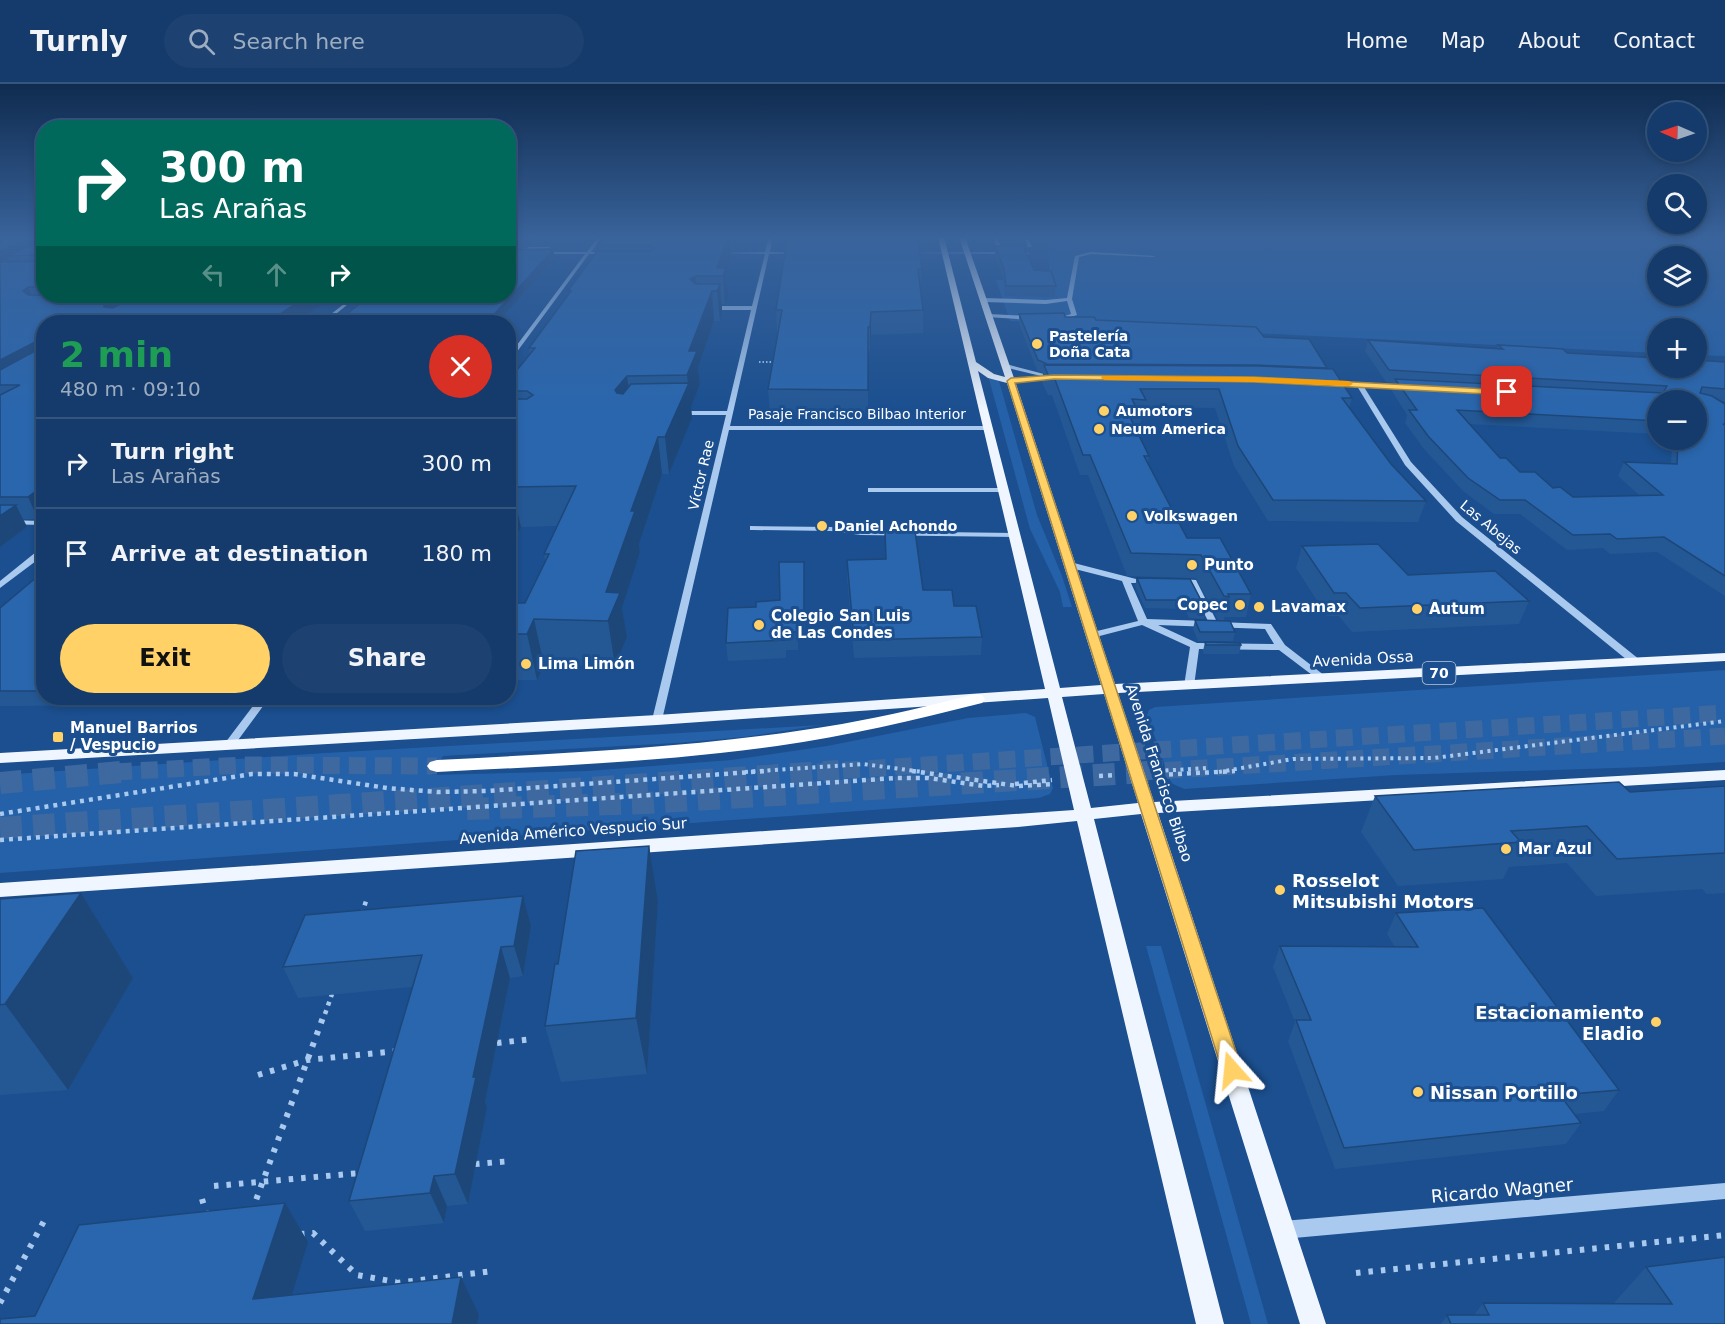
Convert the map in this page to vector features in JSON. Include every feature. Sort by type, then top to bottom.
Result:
[{"type":"highway","points":[[437,766],[731,747],[868,726],[976,699]]},
{"type":"main road","points":[[955,295],[1210,1324]]},
{"type":"main road","name":"Avenida Francisco Bilbao","points":[[982,295],[1313,1324]]},
{"type":"main road","points":[[971,362],[991,376],[1011,381]]},
{"type":"main road","name":"Avenida Ossa","points":[[1110,689],[1725,657]]},
{"type":"main road","name":"70","points":[[976,699],[1110,689]]},
{"type":"main road","points":[[0,758],[976,699]]},
{"type":"main road","points":[[1148,808],[1725,776]]},
{"type":"main road","name":"Avenida Américo Vespucio Sur","points":[[0,890],[1085,815],[1148,808]]},
{"type":"street","points":[[516,351],[557,295]]},
{"type":"street","name":"Víctor Rae","points":[[657,720],[757,295]]},
{"type":"street","points":[[1052,319],[1074,315],[1070,295]]},
{"type":"street","points":[[984,300],[1030,302],[1069,299]]},
{"type":"street","points":[[1030,302],[1042,307]]},
{"type":"street","points":[[331,315],[347,303]]},
{"type":"street","points":[[698,308],[754,308]]},
{"type":"street","points":[[989,316],[1041,317]]},
{"type":"street","points":[[1006,366],[1054,377]]},
{"type":"street","points":[[1011,381],[1065,377]]},
{"type":"street","points":[[1324,382],[1415,387]]},
{"type":"street","name":"Las Abejas","points":[[1359,384],[1394,443],[1440,501],[1459,519],[1636,662]]},
{"type":"street","points":[[669,413],[729,413]]},
{"type":"street","name":"Pasaje Francisco Bilbao Interior","points":[[726,428],[988,428]]},
{"type":"street","points":[[871,490],[1003,490]]},
{"type":"street","points":[[0,522],[36,523]]},
{"type":"street","points":[[753,528],[831,529],[861,533],[1015,535]]},
{"type":"street","points":[[0,585],[36,556]]},
{"type":"street","points":[[1070,565],[1126,581],[1149,581]]},
{"type":"street","points":[[1126,581],[1143,622],[1195,646],[1281,647]]},
{"type":"street","points":[[1171,582],[1193,582],[1214,624]]},
{"type":"street","points":[[1092,635],[1143,622],[1268,626],[1281,647],[1324,679]]},
{"type":"street","points":[[1189,686],[1195,646]]},
{"type":"street","points":[[229,745],[259,705]]},
{"type":"street","name":"Ricardo Wagner","points":[[1283,1230],[1725,1191]]},
{"type":"path","points":[[757,362],[783,362]]},
{"type":"path","points":[[1137,774],[1230,772],[1293,759],[1434,758],[1725,721]]},
{"type":"path","points":[[0,814],[252,774],[294,774],[387,788],[447,792],[873,764],[1006,784]]},
{"type":"path","points":[[0,840],[896,778],[927,778],[984,786],[1208,768]]},
{"type":"path","points":[[358,923],[366,901]]},
{"type":"path","points":[[251,1215],[332,994]]},
{"type":"path","points":[[497,1043],[533,1039]]},
{"type":"path","points":[[258,1075],[307,1060],[404,1050]]},
{"type":"path","points":[[475,1164],[512,1161]]},
{"type":"path","points":[[214,1186],[370,1172]]},
{"type":"path","points":[[202,1200],[208,1220]]},
{"type":"path","points":[[0,1303],[44,1221]]},
{"type":"path","points":[[290,1234],[314,1233],[357,1275],[396,1282],[493,1271]]},
{"type":"path","points":[[1356,1273],[1725,1235]]},
{"type":"path","points":[[393,1292],[396,1282]]},
{"type":"shaded area","points":[[1001,295],[1647,295],[1647,306],[1707,306],[1707,295],[1725,295],[1725,356],[1707,355],[1707,318],[1647,318],[1647,353],[1010,321]]},
{"type":"shaded area","points":[[989,379],[999,381],[1037,515],[1072,607],[1063,607],[1060,592],[1030,529]]},
{"type":"shaded area","points":[[1725,670],[1725,762],[1646,767],[1397,775],[1184,789],[1171,783],[1147,715],[1149,710],[1155,707]]},
{"type":"shaded area","points":[[1026,713],[1035,717],[1053,788],[1050,794],[1039,798],[0,873],[0,775],[325,753],[822,725],[744,737],[676,743],[443,756],[432,775],[587,771],[731,760],[827,746],[968,718]]},
{"type":"shaded area","points":[[1146,946],[1161,946],[1268,1324],[1251,1324]]},
{"type":"building","points":[[0,295],[36,295],[36,303],[106,303],[104,307],[113,308],[122,303],[296,303],[278,315],[36,315],[36,342],[0,360]]},
{"type":"building","points":[[568,295],[711,295],[689,351],[697,351],[687,375],[627,376],[615,390],[623,394],[631,384],[689,383],[665,437],[658,437],[631,511],[635,511],[606,592],[620,593],[608,621],[534,619],[527,634],[516,634],[516,603],[525,603],[549,554],[544,554],[576,486],[516,487],[516,399],[527,399],[533,395],[527,391],[516,391],[516,371],[535,348],[529,348]]},
{"type":"building","points":[[778,295],[921,295],[923,310],[871,312],[870,327],[868,327],[868,390],[768,389],[782,310],[776,310]]},
{"type":"building","points":[[356,303],[504,303],[493,315],[346,315],[358,305]]},
{"type":"building","points":[[1064,313],[1065,317],[1094,317],[1096,320],[1256,327],[1264,337],[1309,339],[1327,368],[1256,365],[1047,364],[1038,360],[1019,314]]},
{"type":"building","points":[[1368,340],[1503,349],[1498,345],[1533,347],[1563,349],[1567,353],[1647,357],[1647,378],[1707,378],[1707,361],[1725,362],[1725,389],[1702,387],[1701,390],[1665,390],[1667,386],[1389,370]]},
{"type":"building","points":[[36,351],[36,491],[28,497],[0,497],[0,395],[20,385],[0,385],[0,370]]},
{"type":"building","points":[[1044,365],[1258,366],[1333,369],[1352,398],[1342,398],[1391,464],[1426,501],[1273,500],[1238,446],[1219,389],[1140,389],[1146,400],[1132,399],[1141,417],[1130,417],[1149,456],[1144,456],[1187,538],[1220,538],[1251,594],[1224,596],[1201,555],[1131,553],[1090,455],[1083,455],[1054,377],[1049,377]]},
{"type":"building","points":[[1395,379],[1647,392],[1647,420],[1457,410],[1500,458],[1506,458],[1520,472],[1535,472],[1553,488],[1560,487],[1573,497],[1663,495],[1624,462],[1677,464],[1678,450],[1707,450],[1707,395],[1712,396],[1725,404],[1725,424],[1723,424],[1725,425],[1725,576],[1664,537],[1617,539],[1610,534],[1573,535],[1525,500],[1500,500],[1468,478],[1428,436],[1409,410],[1417,410]]},
{"type":"building","points":[[0,505],[16,505],[0,516]]},
{"type":"building","points":[[885,531],[915,531],[923,590],[952,590],[954,606],[976,606],[982,637],[854,640],[847,560],[886,559]]},
{"type":"building","points":[[1378,544],[1408,575],[1495,571],[1529,601],[1360,608],[1346,593],[1334,593],[1302,546]]},
{"type":"building","points":[[779,562],[804,562],[804,618],[797,618],[798,632],[785,632],[785,640],[726,643],[728,608],[756,607],[756,602],[780,600]]},
{"type":"building","points":[[36,578],[36,691],[0,691],[0,608]]},
{"type":"building","points":[[1137,578],[1190,579],[1206,610],[1191,609],[1187,600],[1146,600]]},
{"type":"building","points":[[1195,620],[1230,621],[1235,632],[1200,632]]},
{"type":"building","points":[[1205,642],[1240,643],[1241,645],[1206,645]]},
{"type":"building","points":[[1619,782],[1630,792],[1725,786],[1725,853],[1617,859],[1587,826],[1511,831],[1521,842],[1414,850],[1375,796]]},
{"type":"building","points":[[649,846],[636,1018],[545,1026],[555,964],[558,964],[576,851]]},
{"type":"building","points":[[81,893],[5,1004],[0,1005],[0,899]]},
{"type":"building","points":[[523,896],[514,946],[501,947],[455,1174],[434,1176],[430,1193],[349,1201],[422,955],[283,967],[305,915]]},
{"type":"building","points":[[1483,908],[1619,1090],[1560,1095],[1581,1123],[1344,1148],[1296,1020],[1311,1020],[1280,946],[1418,947],[1396,913]]},
{"type":"building","points":[[285,1203],[253,1299],[461,1277],[452,1324],[0,1324],[0,1319],[35,1316],[79,1225]]},
{"type":"building","points":[[1725,1257],[1725,1324],[1451,1324],[1447,1315],[1489,1315],[1483,1303],[1672,1304],[1646,1267]]},
{"type":"tunnel","points":[[817,772],[1725,713]]},
{"type":"tunnel","points":[[1139,772],[1725,736]]},
{"type":"tunnel","points":[[128,771],[243,765],[437,766]]},
{"type":"tunnel","points":[[0,783],[128,771]]},
{"type":"tunnel","points":[[115,772],[128,771]]},
{"type":"tunnel","points":[[0,828],[839,771]]},
{"type":"tunnel","points":[[467,809],[647,803],[1163,771]]},
{"type":"slow traffic","points":[[1105,378],[1254,379],[1349,384]]},
{"type":"place","name":"Pastelería Doña Cata","points":[[1037,344]]},
{"type":"place","name":"Aumotors","points":[[1104,411]]},
{"type":"place","name":"Neum America","points":[[1099,429]]},
{"type":"place","name":"Volkswagen","points":[[1132,516]]},
{"type":"place","name":"Daniel Achondo","points":[[822,526]]},
{"type":"place","name":"Punto","points":[[1192,565]]},
{"type":"place","name":"Copec","points":[[1240,605]]},
{"type":"place","name":"Lavamax","points":[[1259,607]]},
{"type":"place","name":"Autum","points":[[1417,609]]},
{"type":"place","name":"Colegio San Luis de Las Condes","points":[[759,625]]},
{"type":"place","name":"Lima Limón","points":[[526,664]]},
{"type":"place","name":"Manuel Barrios / Vespucio","points":[[58,737]]},
{"type":"place","name":"Mar Azul","points":[[1506,849]]},
{"type":"place","name":"Rosselot Mitsubishi Motors","points":[[1280,890]]},
{"type":"place","name":"Estacionamiento Eladio","points":[[1656,1022]]},
{"type":"place","name":"Nissan Portillo","points":[[1418,1092]]},
{"type":"route","points":[[1232,1070],[1011,381],[1054,377],[1254,379],[1507,392]]}]
